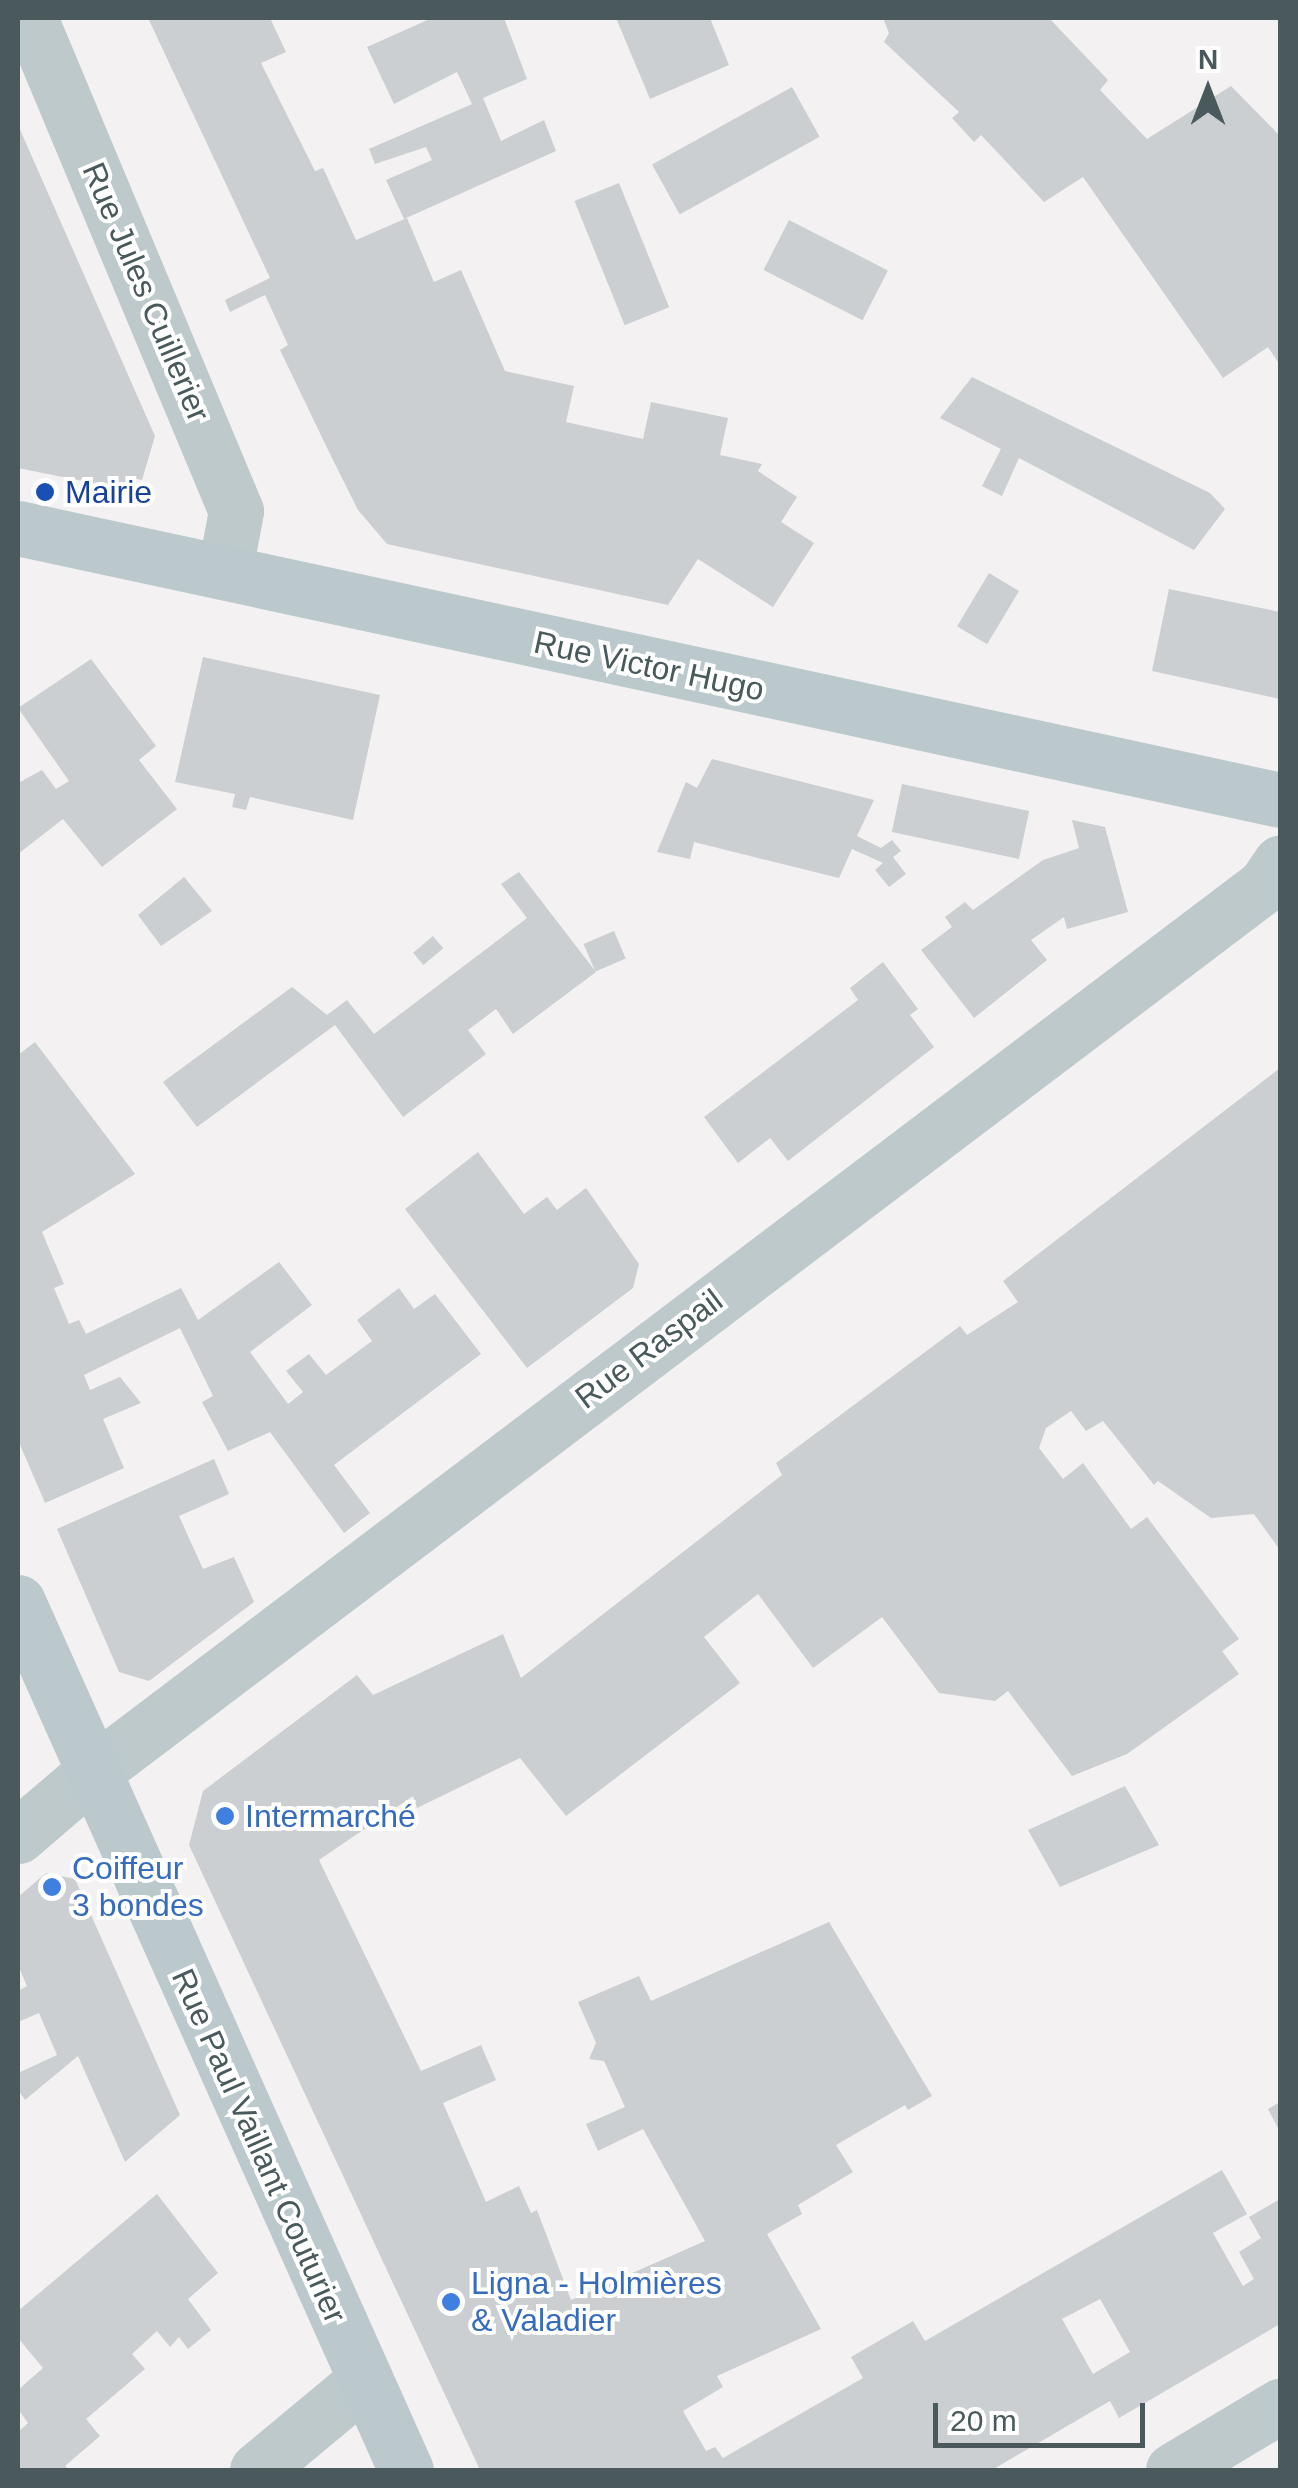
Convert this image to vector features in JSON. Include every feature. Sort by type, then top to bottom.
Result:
[{"type":"street","name":"Rue Jules Cuillerier","points":[[30,18],[236,511],[224,570]]},
{"type":"street","name":"Rue Victor Hugo","points":[[18,528],[1280,800]]},
{"type":"street","name":"Rue Raspail","points":[[18,1836],[93,1772],[1264,885],[1280,863]]},
{"type":"street","name":"Rue Paul Vaillant Couturier","points":[[18,1602],[406,2470]]},
{"type":"street","points":[[257,2470],[364,2381]]},
{"type":"street","points":[[1173,2470],[1280,2406]]},
{"type":"building","points":[[148,18],[270,18],[286,52],[261,63],[315,171],[323,168],[356,240],[407,218],[434,282],[461,270],[505,371],[574,386],[566,422],[643,439],[651,402],[728,418],[720,455],[762,464],[758,471],[797,497],[781,522],[814,543],[773,607],[698,559],[668,605],[387,544],[358,510],[330,454],[280,350],[288,345],[265,295],[230,312],[225,300],[270,278]]},
{"type":"building","points":[[432,18],[504,18],[527,79],[483,98],[501,141],[544,120],[556,151],[404,219],[386,180],[432,160],[426,147],[375,164],[369,149],[472,104],[457,72],[394,104],[367,47]]},
{"type":"building","points":[[616,18],[710,18],[729,65],[650,99]]},
{"type":"building","points":[[883,18],[1049,18],[1108,80],[1100,90],[1147,139],[1231,86],[1280,136],[1280,365],[1268,347],[1223,378],[1083,177],[1044,202],[981,135],[974,142],[952,118],[959,112],[884,42],[889,33]]},
{"type":"building","points":[[792,87],[820,137],[680,214],[652,165]]},
{"type":"building","points":[[18,125],[155,436],[142,480],[131,478],[118,488],[18,468]]},
{"type":"building","points":[[619,183],[669,307],[625,325],[574,201]]},
{"type":"building","points":[[789,220],[888,270],[862,320],[764,270]]},
{"type":"building","points":[[972,377],[1210,493],[1225,509],[1194,550],[1019,458],[1002,496],[982,486],[1001,449],[940,418]]},
{"type":"building","points":[[989,573],[1019,591],[987,644],[957,626]]},
{"type":"building","points":[[1169,589],[1280,612],[1280,699],[1152,671]]},
{"type":"building","points":[[203,657],[380,695],[353,820],[250,797],[246,810],[232,807],[235,794],[175,782]]},
{"type":"building","points":[[91,659],[156,746],[139,760],[177,809],[102,867],[63,819],[18,854],[18,778],[20,782],[42,770],[56,789],[69,781],[18,708]]},
{"type":"building","points":[[712,759],[874,800],[857,836],[881,848],[892,840],[901,851],[893,857],[906,874],[889,887],[875,870],[883,863],[852,849],[839,878],[694,842],[690,859],[657,852],[686,782],[697,788]]},
{"type":"building","points":[[902,784],[1029,811],[1019,859],[892,832]]},
{"type":"building","points":[[1072,820],[1105,827],[1128,912],[1067,929],[1064,917],[1031,940],[1047,960],[974,1018],[921,950],[952,927],[945,917],[965,902],[973,910],[1043,860],[1079,848]]},
{"type":"building","points":[[519,872],[596,972],[513,1034],[496,1009],[468,1030],[486,1054],[403,1117],[335,1025],[197,1127],[163,1082],[292,987],[327,1015],[347,1000],[374,1034],[527,918],[501,884]]},
{"type":"building","points":[[184,877],[212,911],[161,946],[138,915]]},
{"type":"building","points":[[614,931],[626,959],[595,972],[584,944]]},
{"type":"building","points":[[433,936],[443,948],[423,965],[413,953]]},
{"type":"building","points":[[883,962],[918,1009],[910,1015],[934,1047],[788,1161],[770,1138],[738,1163],[704,1117],[858,1000],[850,988]]},
{"type":"building","points":[[35,1042],[135,1174],[42,1232],[64,1284],[54,1288],[69,1324],[79,1320],[86,1334],[181,1288],[198,1320],[279,1262],[312,1305],[250,1352],[288,1404],[303,1392],[286,1371],[309,1354],[326,1375],[372,1341],[357,1320],[399,1288],[414,1309],[435,1294],[481,1354],[334,1465],[370,1513],[344,1533],[270,1432],[228,1451],[202,1402],[213,1396],[180,1328],[84,1375],[90,1390],[120,1377],[141,1403],[103,1419],[124,1468],[45,1503],[18,1440],[18,1055]]},
{"type":"building","points":[[1280,1068],[1280,1550],[1254,1514],[1211,1518],[1158,1481],[1154,1485],[1103,1421],[1086,1431],[1071,1411],[1046,1428],[1039,1448],[1063,1479],[1083,1463],[1131,1529],[1147,1517],[1239,1639],[1222,1651],[1239,1674],[1127,1754],[1072,1776],[1008,1691],[995,1701],[939,1693],[882,1617],[813,1668],[758,1594],[704,1637],[740,1683],[566,1816],[520,1758],[417,1808],[413,1796],[319,1860],[421,2071],[481,2045],[496,2080],[443,2103],[486,2202],[519,2186],[531,2213],[537,2210],[571,2300],[705,2241],[643,2129],[598,2151],[586,2124],[625,2107],[604,2061],[589,2059],[596,2043],[578,2002],[639,1976],[651,2001],[829,1922],[932,2096],[908,2110],[905,2105],[836,2145],[853,2172],[798,2205],[802,2214],[767,2234],[821,2329],[717,2376],[723,2387],[683,2411],[706,2451],[715,2447],[723,2458],[863,2378],[851,2357],[913,2321],[925,2341],[1222,2170],[1247,2214],[1213,2233],[1243,2286],[1254,2279],[1239,2252],[1261,2238],[1249,2217],[1280,2199],[1280,2324],[1119,2418],[1110,2401],[992,2470],[480,2470],[189,1845],[203,1791],[357,1675],[373,1695],[503,1634],[521,1678],[782,1475],[776,1463],[960,1326],[967,1335],[1018,1302],[1003,1281]],"holes":[[[1100,2299],[1130,2352],[1093,2374],[1062,2319]]]},
{"type":"building","points":[[478,1152],[524,1214],[547,1197],[557,1210],[586,1188],[639,1264],[633,1288],[527,1368],[405,1209]]},
{"type":"building","points":[[214,1459],[229,1494],[179,1516],[203,1569],[234,1557],[254,1602],[149,1681],[119,1672],[57,1529]]},
{"type":"building","points":[[1125,1786],[1159,1845],[1060,1887],[1028,1830]]},
{"type":"building","points":[[46,1873],[75,1879],[180,2115],[125,2162],[78,2056],[25,2100],[18,2090],[18,2073],[57,2055],[39,2013],[18,2022],[18,1991],[27,1986],[18,1965],[18,1897]]},
{"type":"building","points":[[1280,2102],[1280,2132],[1268,2109]]},
{"type":"building","points":[[157,2194],[218,2273],[188,2299],[211,2330],[188,2349],[179,2337],[170,2347],[157,2331],[132,2354],[145,2369],[86,2419],[100,2436],[65,2466],[69,2470],[18,2470],[18,2432],[28,2423],[18,2409],[18,2390],[43,2368],[18,2338],[18,2311]]},
{"type":"place","name":"Mairie","points":[[45,492]]},
{"type":"place","name":"Intermarché","points":[[225,1816]]},
{"type":"place","name":"Coiffeur 3 bondes","points":[[52,1887]]},
{"type":"place","name":"Ligna - Holmières & Valadier","points":[[451,2302]]}]
